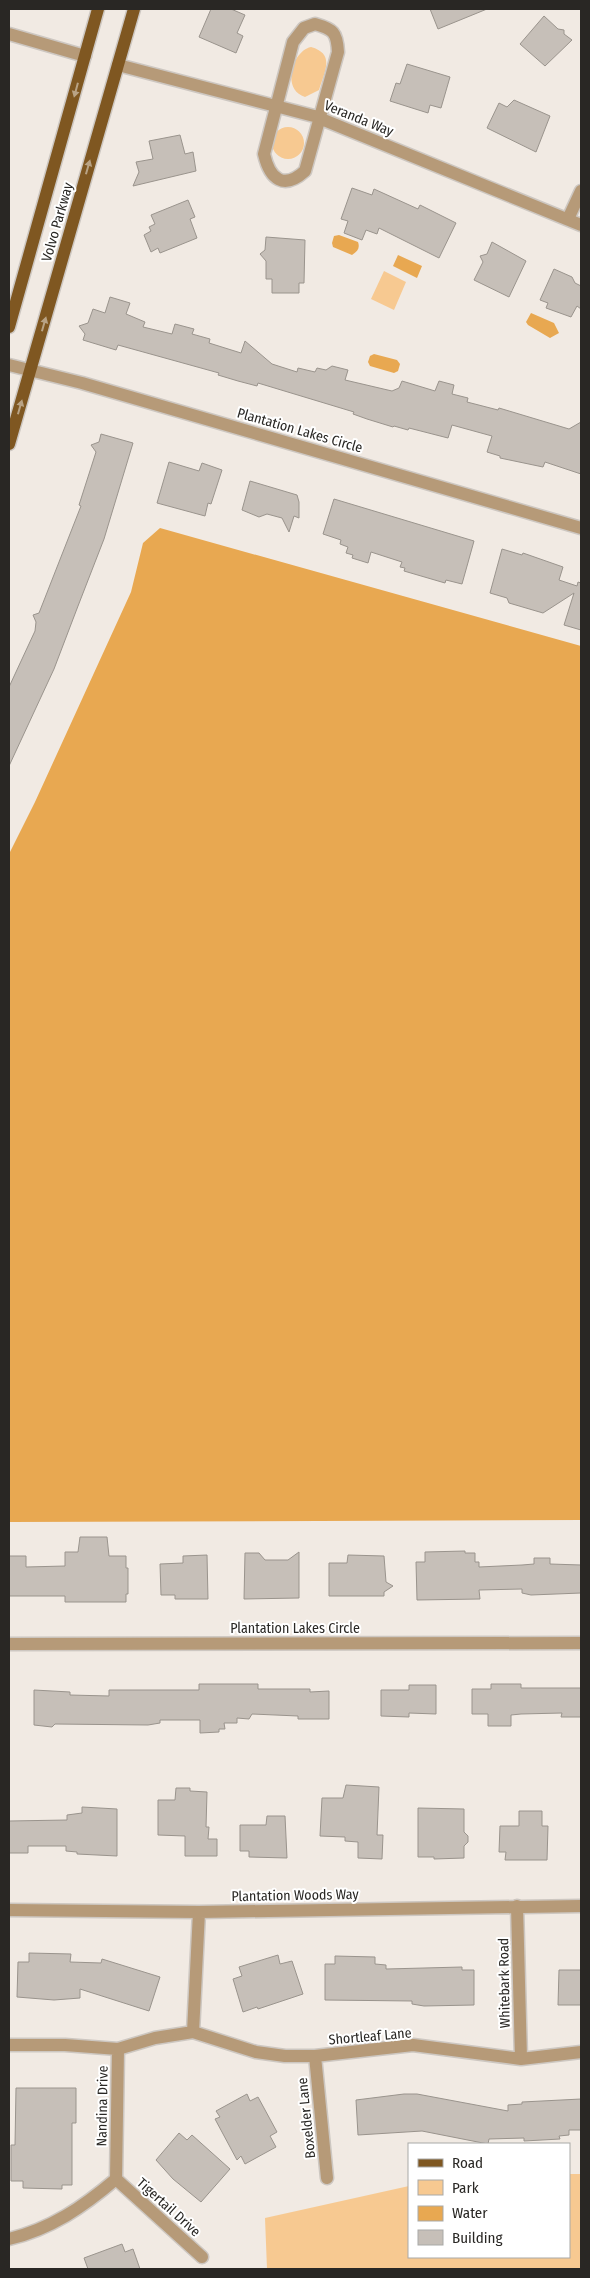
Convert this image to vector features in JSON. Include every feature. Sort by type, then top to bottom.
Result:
[{"type":"main road","name":"Volvo Parkway","points":[[9,327],[98,9]]},
{"type":"main road","name":"Volvo Parkway","points":[[9,444],[134,9]]},
{"type":"street","points":[[315,24],[330,28],[337,38],[338,44],[338,52],[321,119],[305,171],[295,180],[282,181],[272,175],[267,167],[264,154],[293,42],[304,28],[315,24]]},
{"type":"street","points":[[9,34],[85,56]]},
{"type":"street","name":"Veranda Way","points":[[118,65],[321,119],[581,224]]},
{"type":"street","points":[[568,219],[581,191]]},
{"type":"street","name":"Plantation Lakes Circle","points":[[9,365],[406,476],[581,528]]},
{"type":"street","name":"Plantation Lakes Circle","points":[[9,1644],[581,1643]]},
{"type":"street","name":"Whitebark Road","points":[[517,1906],[520,2059]]},
{"type":"street","name":"Plantation Woods Way","points":[[9,1910],[198,1912],[581,1906]]},
{"type":"street","points":[[193,2032],[198,1912]]},
{"type":"street","name":"Shortleaf Lane","points":[[193,2032],[256,2052],[285,2056],[315,2056],[413,2045],[520,2059],[581,2052]]},
{"type":"street","name":"Nandina Drive","points":[[116,2179],[118,2050],[155,2038],[193,2032]]},
{"type":"street","points":[[9,2045],[65,2045],[118,2050]]},
{"type":"street","name":"Boxelder Lane","points":[[315,2056],[327,2178]]},
{"type":"street","points":[[9,2239],[26,2235],[58,2222],[89,2202],[116,2179]]},
{"type":"street","name":"Tigertail Drive","points":[[116,2179],[202,2257]]},
{"type":"green space","points":[[311,47],[324,54],[326,64],[319,90],[305,97],[293,87],[291,79],[294,63],[304,50]]},
{"type":"green space","points":[[288,127],[299,132],[304,143],[299,154],[288,159],[277,154],[272,143],[277,132]]},
{"type":"green space","points":[[384,271],[406,282],[394,310],[371,299]]},
{"type":"green space","points":[[570,2174],[581,2174],[581,2269],[267,2269],[265,2218],[408,2186],[408,2258],[570,2258]]},
{"type":"water","points":[[339,235],[358,242],[359,248],[356,252],[352,255],[333,247],[334,236]]},
{"type":"water","points":[[398,255],[422,266],[417,278],[393,266]]},
{"type":"water","points":[[531,313],[554,323],[559,333],[550,338],[528,325],[526,322]]},
{"type":"water","points":[[374,354],[397,360],[400,364],[398,371],[394,373],[370,366],[368,362],[370,356]]},
{"type":"water","points":[[160,528],[581,646],[581,1520],[9,1522],[9,854],[35,802],[131,592],[143,543]]},
{"type":"building","points":[[211,9],[231,9],[245,15],[237,33],[243,36],[236,53],[199,37]]},
{"type":"building","points":[[430,9],[487,9],[438,29]]},
{"type":"building","points":[[544,16],[558,29],[564,30],[564,34],[572,40],[545,66],[520,44]]},
{"type":"building","points":[[407,64],[450,77],[441,108],[430,105],[428,113],[390,101],[396,83],[400,84]]},
{"type":"building","points":[[514,100],[550,116],[536,152],[487,128],[499,103],[507,107]]},
{"type":"building","points":[[180,135],[185,154],[193,152],[196,171],[133,186],[139,172],[136,162],[153,159],[149,141]]},
{"type":"building","points":[[352,188],[372,195],[374,189],[418,209],[420,205],[456,223],[439,258],[379,228],[377,234],[366,230],[362,240],[344,233],[348,221],[341,219]]},
{"type":"building","points":[[188,200],[195,217],[190,219],[197,238],[160,253],[158,248],[151,252],[144,235],[151,231],[149,227],[155,224],[151,215]]},
{"type":"building","points":[[266,237],[305,240],[304,283],[299,283],[299,293],[272,293],[272,279],[266,279],[266,261],[260,254],[265,250]]},
{"type":"building","points":[[492,242],[526,261],[509,297],[474,280],[483,262],[480,256],[487,254]]},
{"type":"building","points":[[554,269],[572,277],[575,283],[581,286],[581,309],[577,306],[571,317],[546,308],[548,303],[540,300]]},
{"type":"building","points":[[110,297],[130,303],[126,314],[145,322],[143,327],[172,334],[175,324],[194,329],[192,334],[210,339],[209,343],[241,353],[245,341],[272,364],[297,372],[298,368],[315,372],[317,368],[326,370],[332,366],[348,370],[345,380],[392,391],[399,388],[402,381],[435,391],[439,381],[454,385],[452,394],[468,398],[467,402],[498,410],[499,408],[569,429],[581,422],[581,474],[545,462],[543,467],[500,458],[500,456],[487,452],[492,436],[452,425],[448,438],[409,428],[408,430],[393,427],[353,414],[354,412],[258,383],[257,386],[238,381],[218,375],[219,373],[118,345],[116,350],[83,340],[85,334],[79,326],[88,323],[93,309],[105,313]]},
{"type":"building","points":[[101,434],[133,443],[104,539],[54,669],[9,766],[9,687],[35,631],[36,622],[33,615],[39,613],[81,506],[79,505],[96,452],[91,445],[99,442]]},
{"type":"building","points":[[169,462],[199,471],[202,463],[222,470],[211,504],[208,503],[205,516],[157,503]]},
{"type":"building","points":[[250,481],[297,495],[299,518],[294,516],[289,532],[282,518],[267,514],[259,517],[242,510]]},
{"type":"building","points":[[334,499],[474,541],[462,584],[446,580],[445,583],[404,571],[405,568],[400,567],[402,562],[371,552],[368,563],[352,558],[353,555],[346,553],[348,547],[340,544],[341,540],[323,534]]},
{"type":"building","points":[[502,549],[522,555],[523,553],[563,567],[559,580],[577,586],[578,582],[581,583],[581,630],[564,625],[574,593],[543,613],[509,603],[507,598],[490,593]]},
{"type":"building","points":[[80,1537],[107,1537],[109,1556],[126,1556],[128,1594],[126,1594],[126,1602],[65,1602],[65,1596],[9,1596],[9,1556],[26,1556],[26,1567],[65,1566],[65,1552],[78,1552]]},
{"type":"building","points":[[465,1551],[465,1553],[475,1553],[475,1562],[479,1562],[479,1567],[534,1564],[534,1558],[550,1558],[550,1564],[581,1565],[581,1593],[531,1595],[522,1593],[522,1589],[479,1590],[480,1599],[417,1600],[416,1562],[425,1562],[425,1552]]},
{"type":"building","points":[[299,1552],[299,1598],[244,1599],[245,1553],[259,1553],[265,1560],[288,1560]]},
{"type":"building","points":[[207,1555],[208,1599],[175,1599],[175,1595],[161,1595],[160,1564],[183,1563],[183,1556]]},
{"type":"building","points":[[348,1555],[384,1556],[386,1582],[393,1586],[384,1592],[384,1596],[329,1596],[329,1563],[347,1563]]},
{"type":"building","points":[[199,1684],[258,1684],[258,1689],[310,1689],[310,1692],[329,1691],[329,1719],[298,1719],[298,1716],[252,1714],[249,1719],[237,1718],[237,1723],[224,1723],[225,1729],[219,1729],[219,1732],[200,1733],[200,1720],[160,1720],[160,1723],[148,1725],[55,1724],[52,1727],[34,1725],[34,1690],[70,1692],[70,1695],[109,1696],[109,1690],[199,1690]]},
{"type":"building","points":[[491,1684],[521,1684],[521,1688],[581,1688],[581,1717],[561,1717],[562,1713],[521,1714],[511,1715],[511,1726],[488,1726],[488,1714],[472,1714],[472,1689],[491,1689]]},
{"type":"building","points":[[409,1685],[436,1685],[436,1714],[409,1713],[409,1717],[381,1716],[381,1690],[409,1690]]},
{"type":"building","points":[[346,1785],[379,1787],[377,1835],[383,1835],[382,1859],[358,1858],[358,1842],[345,1841],[345,1837],[320,1836],[322,1798],[343,1798]]},
{"type":"building","points":[[176,1788],[190,1788],[190,1791],[207,1792],[206,1827],[209,1827],[208,1839],[217,1839],[217,1856],[185,1856],[185,1836],[158,1835],[158,1800],[175,1800]]},
{"type":"building","points":[[82,1807],[117,1809],[117,1856],[77,1854],[77,1852],[66,1851],[66,1846],[28,1846],[28,1853],[9,1853],[9,1821],[67,1820],[67,1815],[82,1813]]},
{"type":"building","points":[[418,1808],[464,1809],[464,1832],[468,1836],[468,1842],[464,1846],[464,1858],[434,1859],[434,1857],[418,1857]]},
{"type":"building","points":[[519,1811],[542,1811],[542,1826],[548,1826],[547,1860],[505,1860],[506,1852],[499,1852],[500,1826],[519,1826]]},
{"type":"building","points":[[267,1816],[285,1816],[287,1858],[249,1857],[249,1851],[240,1851],[240,1825],[266,1825]]},
{"type":"building","points":[[29,1953],[71,1954],[70,1962],[101,1963],[102,1959],[160,1977],[149,2011],[80,1989],[80,1998],[54,2000],[17,1997],[18,1962],[29,1962]]},
{"type":"building","points":[[278,1955],[280,1964],[292,1961],[303,1994],[243,2012],[233,1979],[242,1976],[239,1967]]},
{"type":"building","points":[[335,1956],[375,1957],[375,1964],[386,1965],[386,1969],[462,1967],[462,1970],[474,1970],[474,2005],[424,2006],[412,2004],[412,2001],[325,2000],[325,1964],[335,1964]]},
{"type":"building","points":[[559,1970],[581,1970],[581,2005],[558,2005]]},
{"type":"building","points":[[16,2088],[76,2088],[76,2123],[72,2123],[72,2185],[62,2185],[62,2189],[23,2188],[23,2181],[11,2181],[11,2145],[15,2145]]},
{"type":"building","points":[[247,2094],[250,2101],[258,2097],[277,2132],[270,2136],[276,2147],[245,2164],[241,2156],[237,2160],[215,2119],[220,2117],[216,2111]]},
{"type":"building","points":[[417,2094],[508,2111],[508,2105],[522,2104],[522,2102],[581,2099],[581,2130],[569,2130],[569,2135],[559,2136],[560,2139],[524,2141],[524,2138],[489,2139],[488,2143],[422,2131],[358,2135],[356,2100]]},
{"type":"building","points":[[179,2133],[187,2140],[192,2135],[230,2169],[201,2202],[173,2179],[156,2160]]},
{"type":"building","points":[[122,2244],[125,2252],[133,2249],[140,2269],[88,2269],[84,2258]]}]
